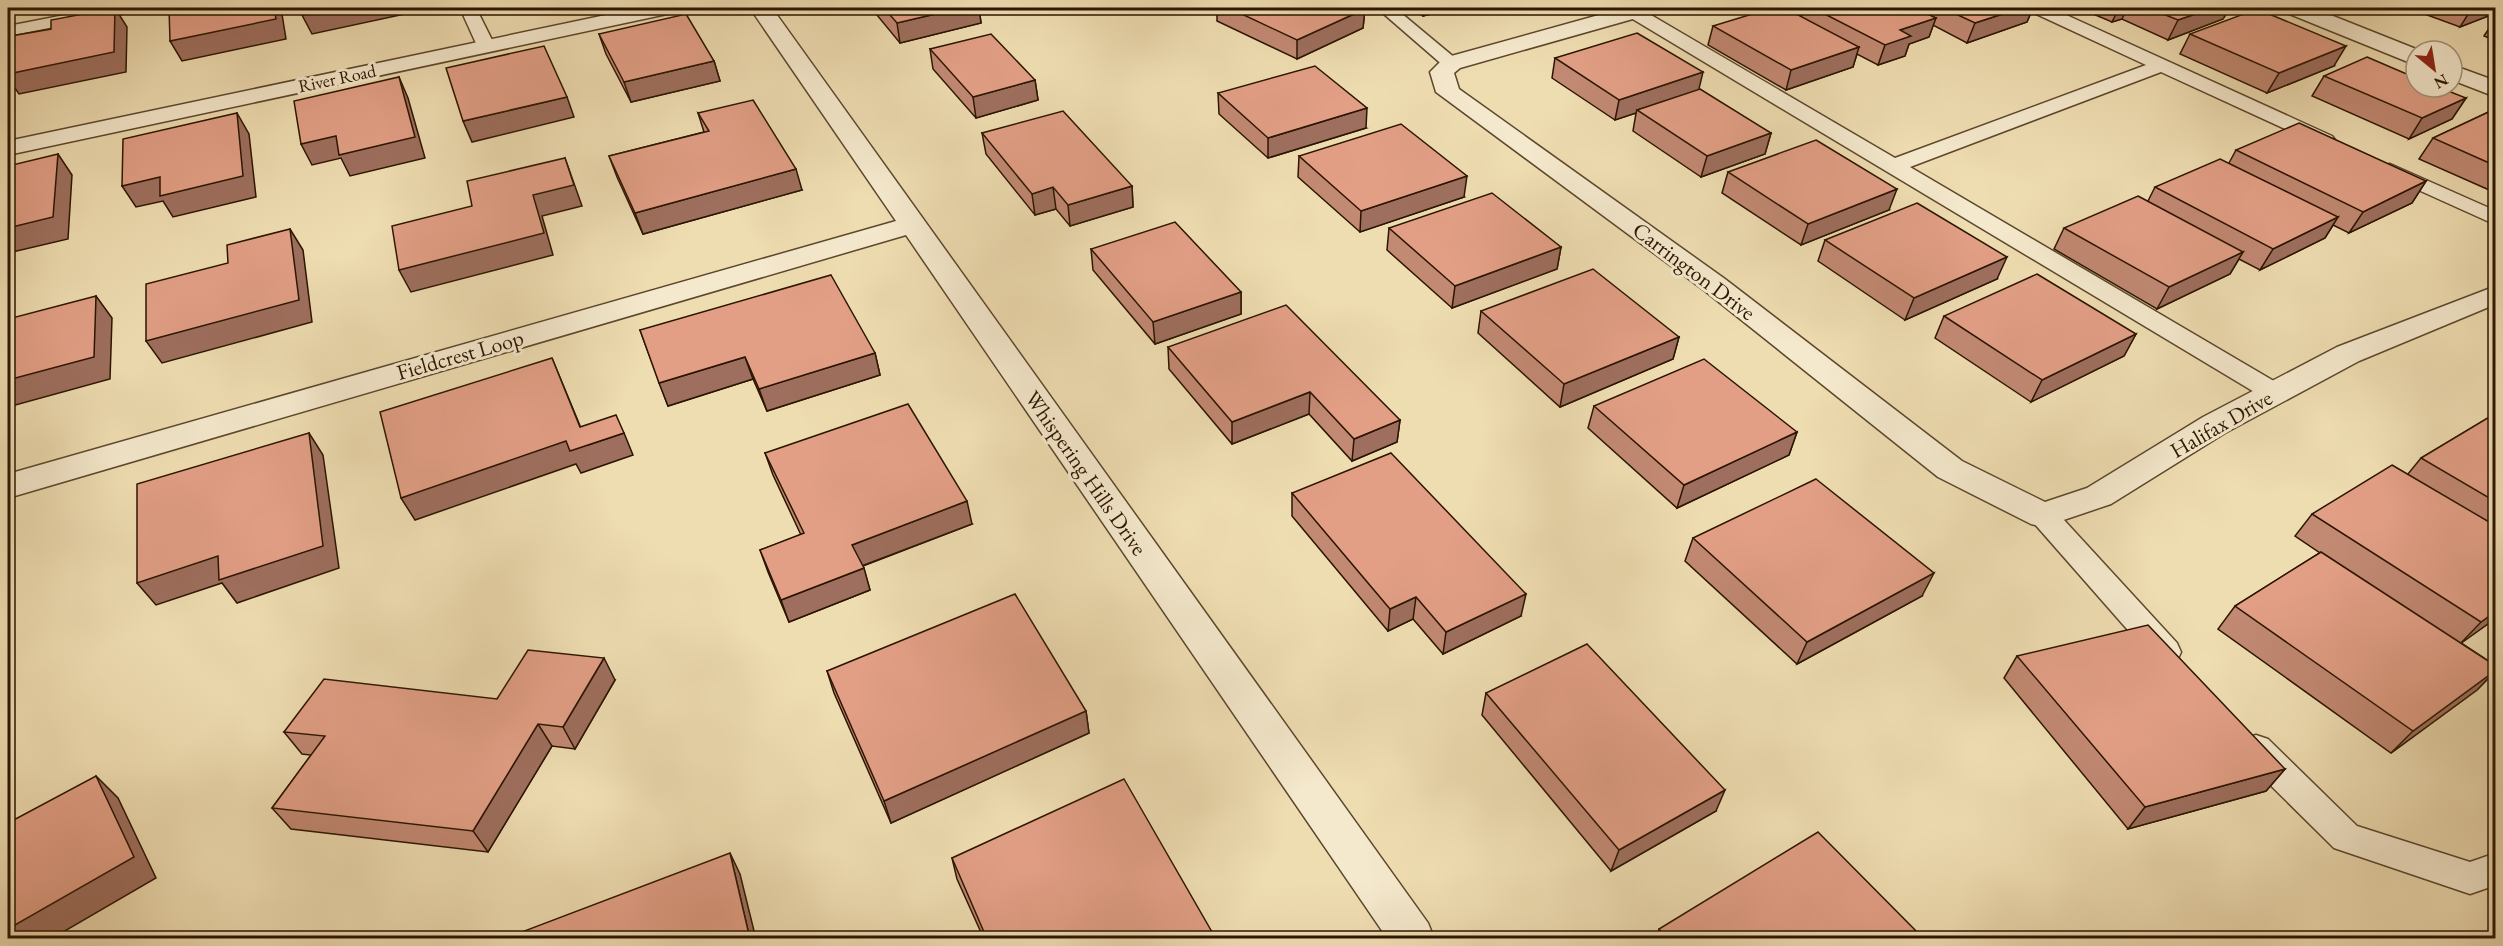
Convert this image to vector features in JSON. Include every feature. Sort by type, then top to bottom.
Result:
[{"type":"street","name":"River Road","points":[[8,148],[667,8]]},
{"type":"street","name":"Whispering Hills Drive","points":[[760,8],[1412,939]]},
{"type":"street","points":[[2295,8],[2404,52]]},
{"type":"street","points":[[1447,68],[1639,9]]},
{"type":"street","name":"Carrington Drive","points":[[1447,68],[1448,92],[1715,285],[1950,470],[2043,515]]},
{"type":"street","points":[[2464,77],[2496,90]]},
{"type":"street","name":"Fieldcrest Loop","points":[[8,486],[912,225]]},
{"type":"street","name":"Halifax Drive","points":[[2043,515],[2099,496],[2214,425],[2348,354],[2496,294]]},
{"type":"lane","points":[[8,31],[126,8]]},
{"type":"lane","points":[[468,8],[486,46]]},
{"type":"lane","points":[[1385,8],[1447,68]]},
{"type":"lane","points":[[2038,8],[2345,150]]},
{"type":"lane","points":[[1639,9],[1893,166],[2275,393]]},
{"type":"lane","points":[[1893,166],[2162,65]]},
{"type":"lane","points":[[2377,164],[2496,219]]},
{"type":"lane","points":[[2043,515],[2184,672]]},
{"type":"lane","points":[[2239,732],[2346,837],[2470,878],[2496,869]]},
{"type":"building","points":[[115,8],[114,52],[8,74],[11,36],[51,29],[51,20]]},
{"type":"building","points":[[169,8],[274,8],[276,19],[170,41]]},
{"type":"building","points":[[301,8],[336,8],[302,15]]},
{"type":"building","points":[[884,8],[961,8],[897,23]]},
{"type":"building","points":[[1229,8],[1362,8],[1365,9],[1297,40]]},
{"type":"building","points":[[1772,8],[1785,8],[1859,47],[1791,70],[1713,26]]},
{"type":"building","points":[[1813,8],[1915,8],[1936,18],[1900,30],[1911,36],[1885,45]]},
{"type":"building","points":[[1943,8],[2021,8],[1975,23]]},
{"type":"building","points":[[2148,8],[2213,8],[2178,20]]},
{"type":"building","points":[[2257,9],[2346,46],[2279,73],[2190,34]]},
{"type":"building","points":[[686,14],[714,61],[624,82],[599,34]]},
{"type":"building","points":[[1637,33],[1703,72],[1619,100],[1555,58]]},
{"type":"building","points":[[991,34],[1035,80],[973,97],[930,49]]},
{"type":"building","points":[[544,46],[567,97],[463,121],[446,68]]},
{"type":"building","points":[[2367,57],[2404,73],[2404,99],[2464,99],[2422,118],[2324,76]]},
{"type":"building","points":[[1315,66],[1367,108],[1268,138],[1218,93]]},
{"type":"building","points":[[399,77],[415,137],[339,155],[336,136],[301,144],[294,101]]},
{"type":"building","points":[[1700,89],[1771,133],[1707,156],[1637,110]]},
{"type":"building","points":[[753,100],[796,169],[635,213],[609,156],[709,131],[698,113]]},
{"type":"building","points":[[2495,109],[2496,166],[2433,138]]},
{"type":"building","points":[[1063,111],[1132,186],[1068,205],[1053,187],[1032,194],[982,133]]},
{"type":"building","points":[[237,113],[243,176],[160,196],[160,177],[122,186],[123,139]]},
{"type":"building","points":[[2299,123],[2426,181],[2363,212],[2236,150]]},
{"type":"building","points":[[1401,124],[1467,176],[1361,211],[1299,156]]},
{"type":"building","points":[[1816,140],[1897,189],[1808,224],[1728,172]]},
{"type":"building","points":[[58,154],[53,217],[8,228],[8,166]]},
{"type":"building","points":[[565,158],[574,185],[533,195],[544,233],[399,270],[392,226],[472,206],[467,181]]},
{"type":"building","points":[[2220,159],[2338,217],[2273,249],[2155,187]]},
{"type":"building","points":[[1492,193],[1561,247],[1455,286],[1389,228]]},
{"type":"building","points":[[2138,196],[2243,252],[2169,287],[2064,228]]},
{"type":"building","points":[[1917,203],[2007,257],[1914,298],[1825,240]]},
{"type":"building","points":[[1175,222],[1241,292],[1153,322],[1091,249]]},
{"type":"building","points":[[290,229],[299,300],[146,341],[146,284],[228,263],[227,245]]},
{"type":"building","points":[[1593,269],[1679,337],[1564,384],[1481,311]]},
{"type":"building","points":[[2037,274],[2136,334],[2042,380],[1944,316]]},
{"type":"building","points":[[831,275],[875,353],[759,389],[745,357],[659,383],[640,330]]},
{"type":"building","points":[[96,296],[94,357],[8,380],[8,319]]},
{"type":"building","points":[[1286,305],[1400,420],[1354,439],[1310,392],[1232,422],[1168,347]]},
{"type":"building","points":[[552,358],[580,427],[616,415],[624,433],[570,451],[566,441],[401,498],[380,412]]},
{"type":"building","points":[[1704,359],[1797,432],[1684,485],[1594,406]]},
{"type":"building","points":[[908,404],[967,501],[852,545],[864,568],[781,600],[760,550],[804,533],[765,453]]},
{"type":"building","points":[[2496,413],[2496,502],[2421,458]]},
{"type":"building","points":[[309,433],[323,546],[219,580],[218,556],[137,583],[137,484]]},
{"type":"building","points":[[1391,453],[1526,594],[1446,632],[1416,597],[1390,609],[1292,493]]},
{"type":"building","points":[[2392,465],[2496,526],[2496,611],[2481,622],[2312,514]]},
{"type":"building","points":[[1816,479],[1934,573],[1807,642],[1693,538]]},
{"type":"building","points":[[2321,552],[2496,666],[2496,670],[2413,731],[2235,606]]},
{"type":"building","points":[[1015,594],[1086,711],[884,801],[827,671]]},
{"type":"building","points":[[2148,625],[2285,769],[2145,807],[2017,656]]},
{"type":"building","points":[[1587,644],[1725,790],[1619,850],[1486,693]]},
{"type":"building","points":[[528,650],[604,658],[563,727],[538,724],[473,831],[272,808],[325,736],[284,732],[324,679],[497,699]]},
{"type":"building","points":[[96,776],[134,857],[8,929],[8,823]]},
{"type":"building","points":[[1124,779],[1212,932],[1200,939],[987,939],[952,858]]},
{"type":"building","points":[[1818,832],[1924,939],[1667,939],[1659,929]]},
{"type":"building","points":[[730,853],[750,939],[506,939],[506,938]]}]
